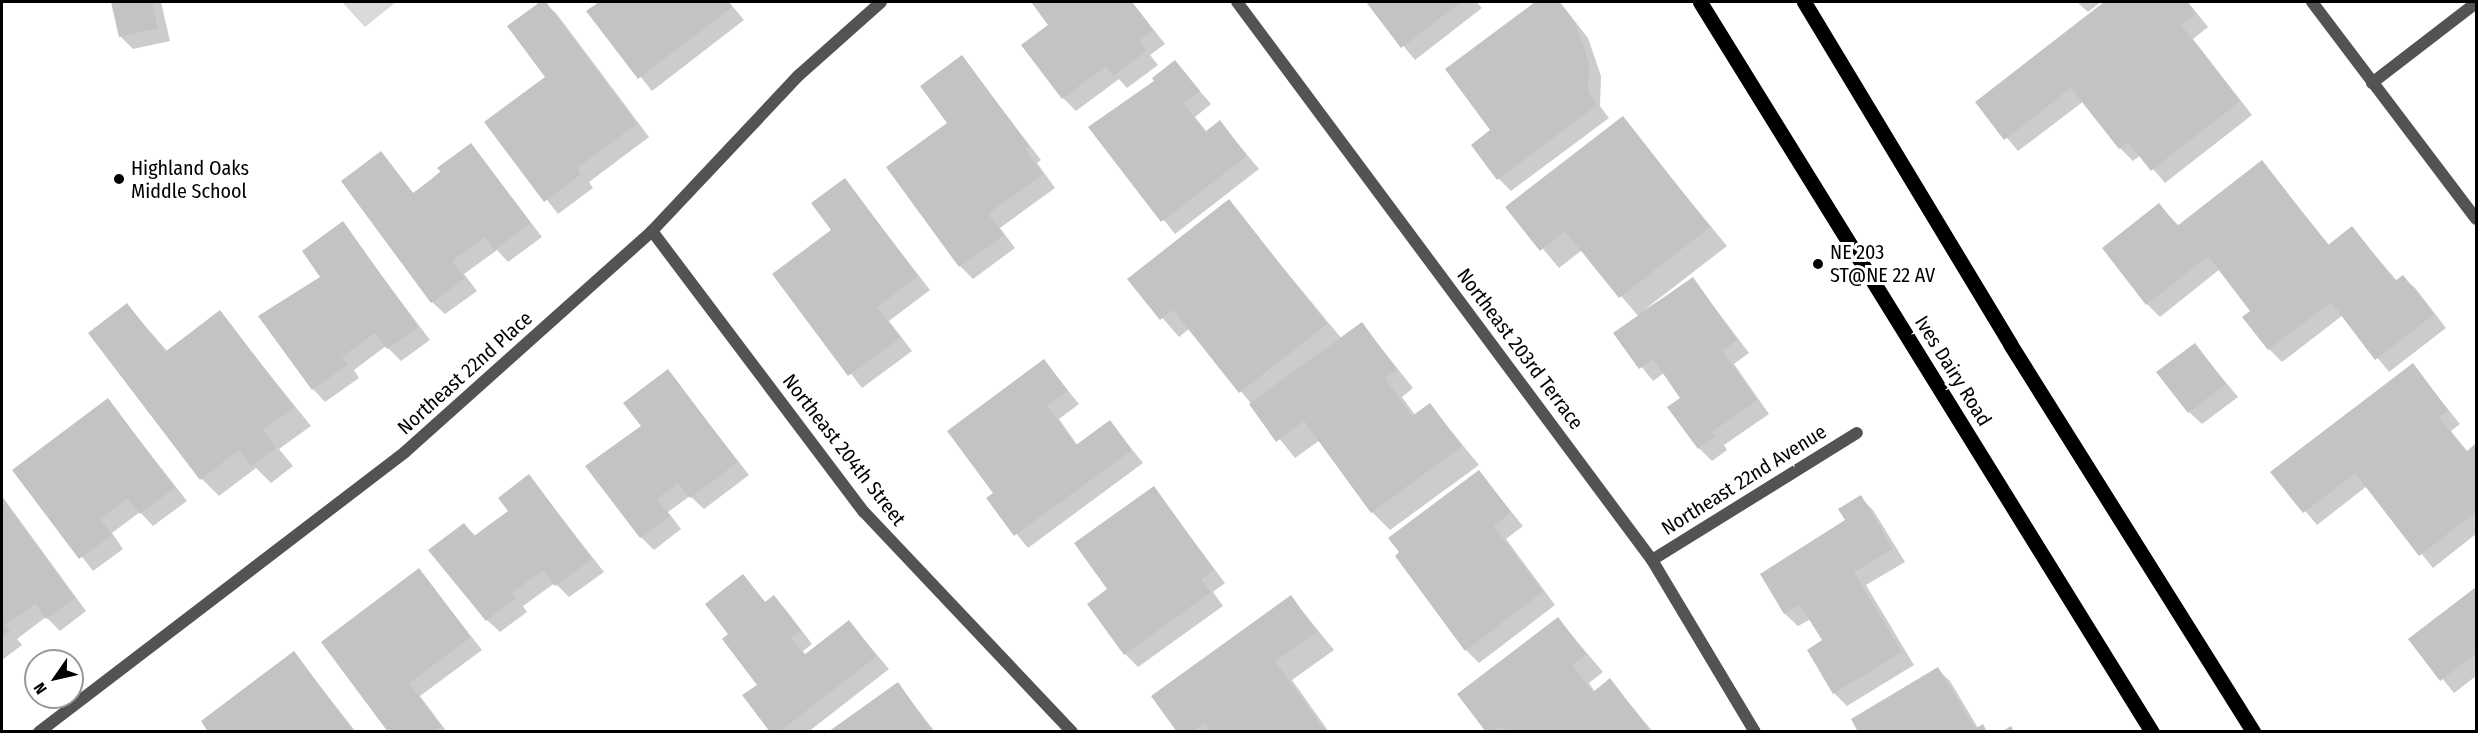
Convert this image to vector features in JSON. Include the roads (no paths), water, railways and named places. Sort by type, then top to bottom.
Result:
[{"type":"main road","name":"Ives Dairy Road","points":[[1700,2],[2152,732]]},
{"type":"main road","points":[[1804,2],[2010,344],[2253,732]]},
{"type":"street","name":"Northeast 22nd Place","points":[[39,732],[405,452],[652,231],[798,76],[881,2]]},
{"type":"street","name":"Northeast 203rd Terrace","points":[[1237,2],[1652,560],[1755,732]]},
{"type":"street","points":[[2312,2],[2476,219]]},
{"type":"street","points":[[2372,83],[2476,3]]},
{"type":"street","name":"Northeast 204th Street","points":[[652,231],[864,512],[1072,732]]},
{"type":"street","name":"Northeast 22nd Avenue","points":[[1652,560],[1857,433]]},
{"type":"place","name":"Highland Oaks Middle School","points":[[119,179]]},
{"type":"place","name":"NE 203 ST@NE 22 AV","points":[[1818,264]]}]
